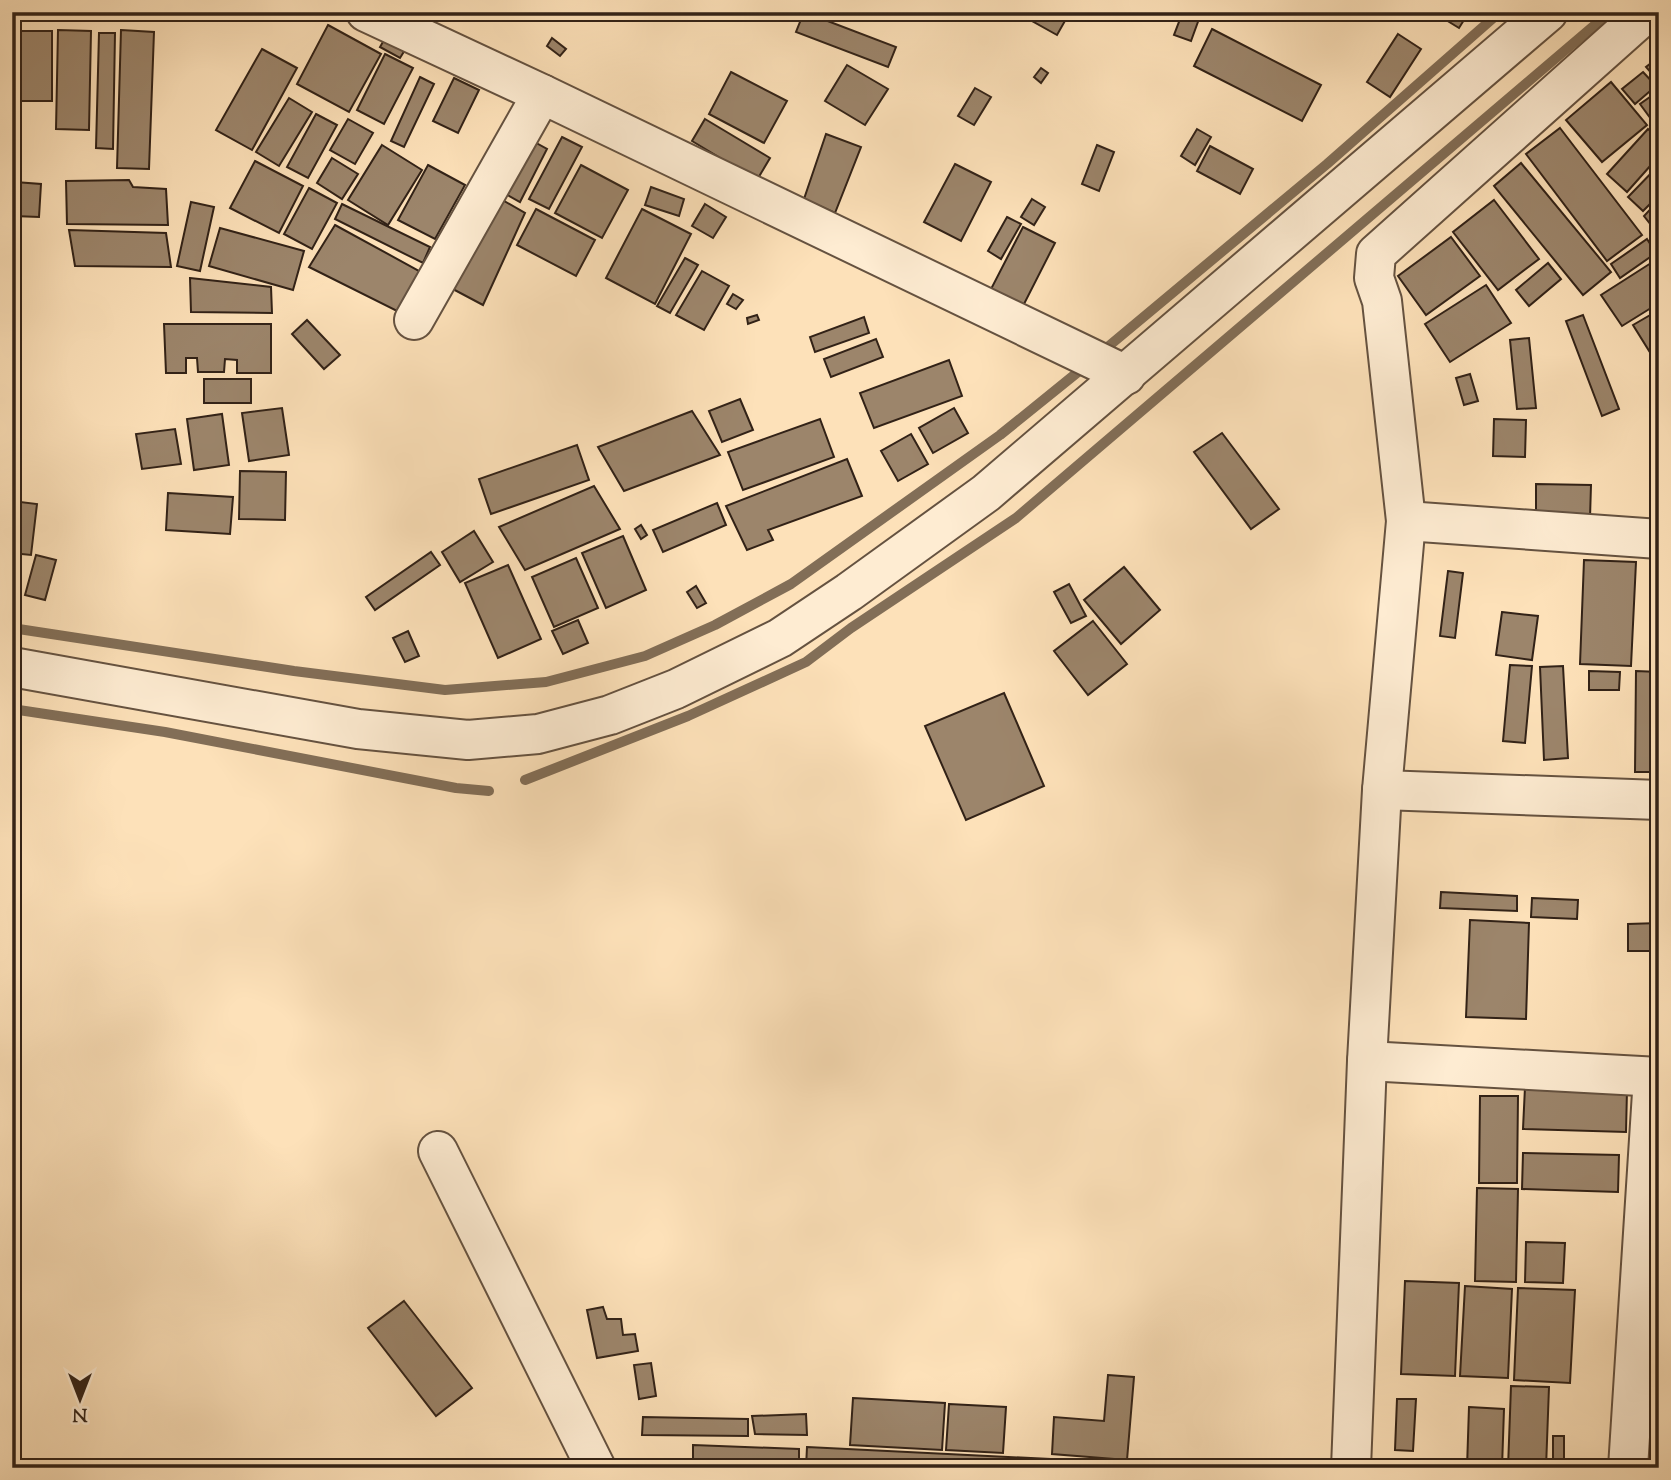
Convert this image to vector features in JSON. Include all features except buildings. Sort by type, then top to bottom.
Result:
[{"type":"street","points":[[366,12],[1126,375]]},
{"type":"street","points":[[12,667],[358,729],[468,740],[538,734],[610,715],[676,689],[792,631],[986,493],[1548,12]]},
{"type":"street","points":[[1351,1468],[1367,1060],[1382,790],[1406,521],[1382,301],[1374,278],[1376,254],[1647,12]]},
{"type":"street","points":[[414,320],[542,94]]},
{"type":"street","points":[[1406,521],[1659,539]]},
{"type":"street","points":[[1382,790],[1659,800]]},
{"type":"street","points":[[1367,1060],[1656,1077],[1628,1468]]},
{"type":"street","points":[[438,1152],[596,1468]]},
{"type":"waterway","points":[[1104,350],[1327,164],[1500,12]]},
{"type":"waterway","points":[[525,780],[688,716],[806,662],[851,628],[1016,518],[1610,12]]},
{"type":"waterway","points":[[12,628],[294,671],[445,690],[546,682],[645,656],[715,625],[791,584],[1000,435],[1078,372]]},
{"type":"waterway","points":[[12,709],[165,732],[456,788],[489,791]]}]
